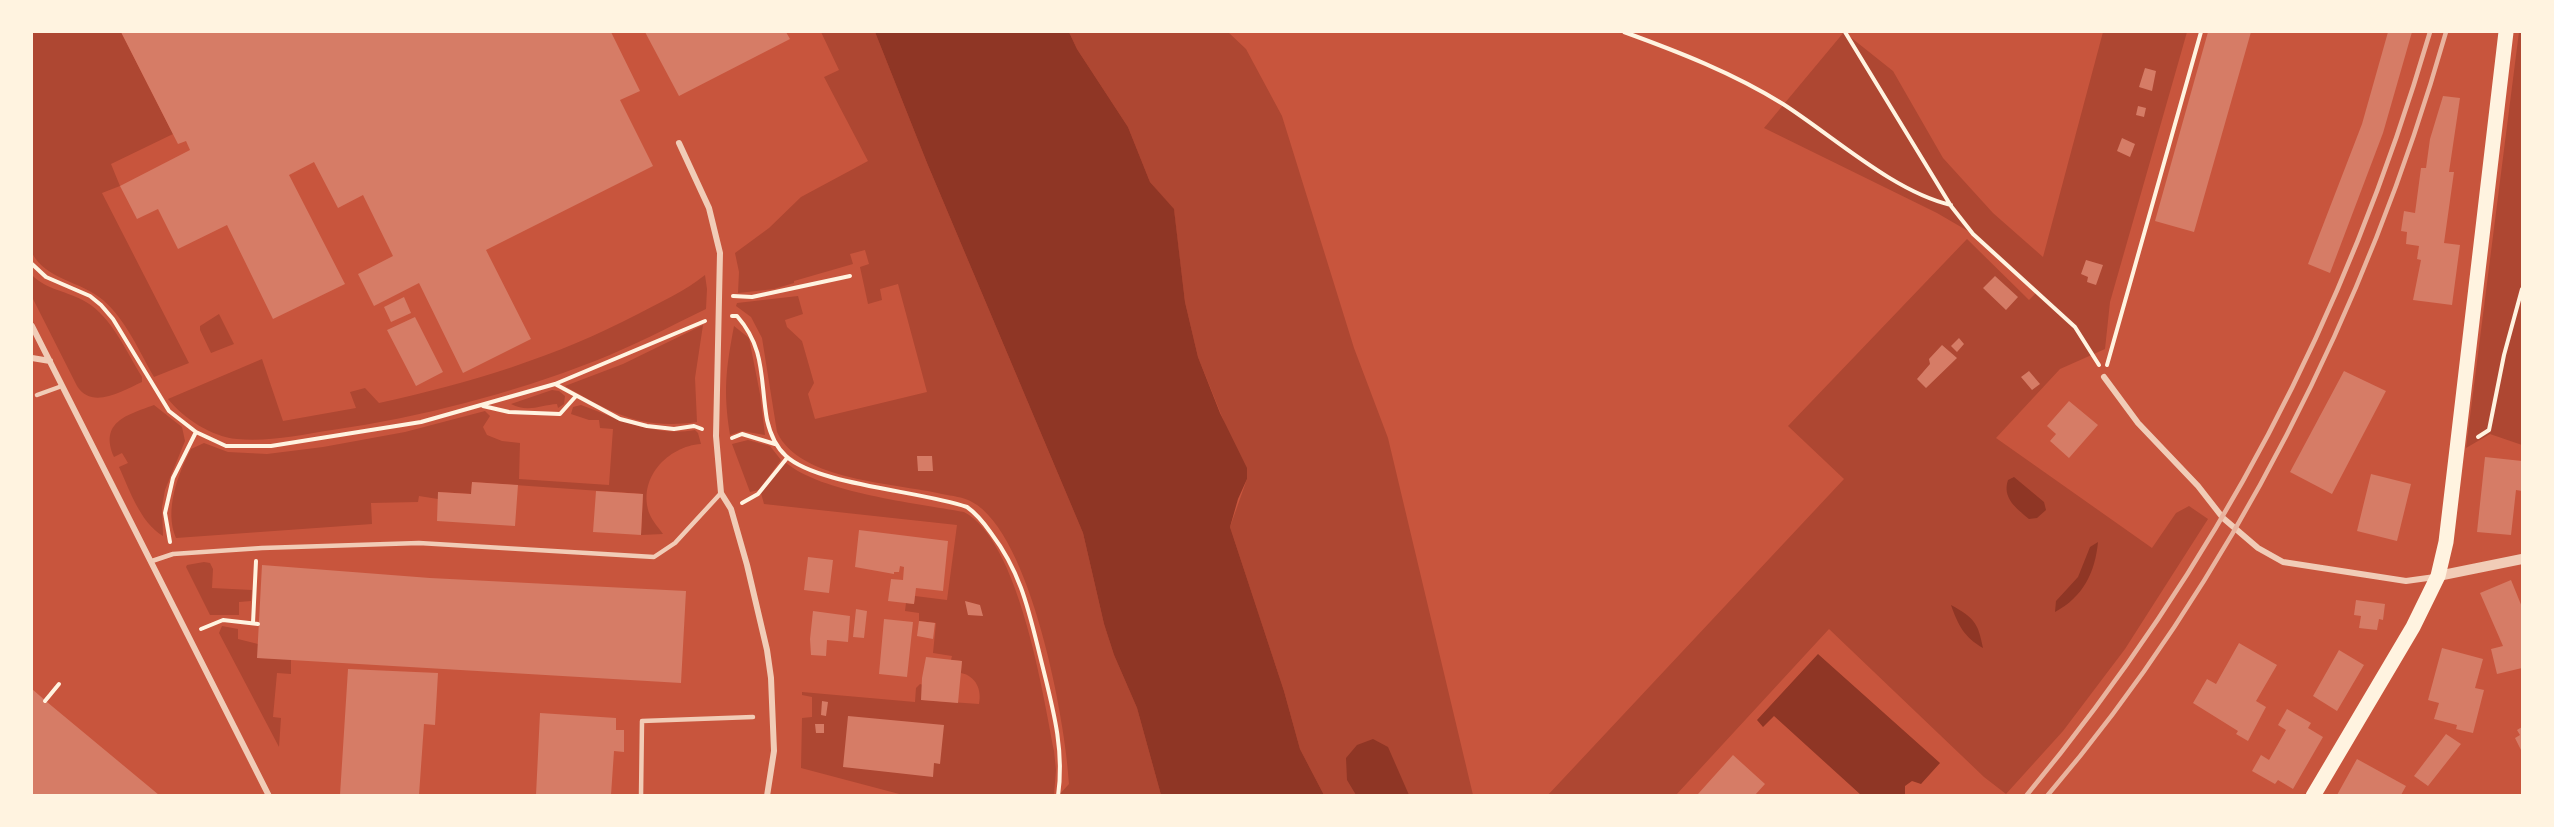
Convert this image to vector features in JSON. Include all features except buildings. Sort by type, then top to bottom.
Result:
[{"type":"main road","points":[[2313,795],[2413,627],[2438,576],[2446,542],[2506,32]]},
{"type":"street","points":[[680,143],[709,208],[720,254],[716,436],[721,494],[731,509],[747,565],[770,669],[774,751],[767,795]]},
{"type":"street","points":[[32,326],[269,795]]},
{"type":"street","points":[[32,358],[50,361]]},
{"type":"street","points":[[2104,377],[2138,423],[2198,486],[2223,518],[2246,540],[2283,562],[2406,581],[2523,559]]},
{"type":"lane","points":[[37,395],[62,386]]},
{"type":"lane","points":[[152,561],[173,554],[419,543],[654,557],[675,543],[721,494]]},
{"type":"lane","points":[[641,795],[642,721],[753,717]]},
{"type":"path","points":[[1624,32],[1709,65],[1753,86],[1905,188],[1935,202],[1951,206]]},
{"type":"path","points":[[1845,32],[1951,206],[1973,234],[2075,327],[2094,354],[2104,377]]},
{"type":"path","points":[[2104,377],[2201,32]]},
{"type":"path","points":[[32,264],[46,277],[90,296],[101,305],[113,319],[169,411],[196,432],[226,446],[271,446],[421,422],[555,384],[719,316],[737,316],[750,331],[759,354],[768,422],[776,444],[787,458],[817,473],[954,502],[976,513],[1007,553],[1030,608],[1057,724],[1061,776],[1058,795]]},
{"type":"path","points":[[719,296],[752,297],[850,276]]},
{"type":"path","points":[[2457,449],[2489,430],[2504,355],[2523,289]]},
{"type":"path","points":[[555,384],[620,419],[647,426],[674,429],[694,426],[716,436],[734,438],[742,434],[776,444]]},
{"type":"path","points":[[482,405],[509,412],[560,414],[576,396]]},
{"type":"path","points":[[173,554],[165,513],[173,478],[196,432]]},
{"type":"path","points":[[731,509],[758,494],[787,458]]},
{"type":"path","points":[[253,623],[257,549]]},
{"type":"path","points":[[189,634],[223,620],[258,624]]},
{"type":"path","points":[[45,700],[59,684]]},
{"type":"shaded area","points":[[32,32],[121,32],[173,134],[111,164],[120,186],[102,193],[189,363],[154,377],[132,336],[111,308],[85,288],[46,269],[32,253]]},
{"type":"shaded area","points":[[821,32],[875,32],[927,163],[1083,533],[1104,624],[1114,655],[1137,708],[1161,795],[1059,795],[1069,784],[1053,676],[1042,631],[1028,589],[1012,550],[993,520],[972,502],[962,498],[850,477],[827,470],[806,461],[789,448],[777,432],[762,338],[751,317],[736,306],[737,303],[798,296],[803,314],[785,320],[787,327],[802,341],[814,383],[808,394],[815,419],[927,392],[898,284],[880,289],[882,300],[868,304],[860,267],[869,264],[865,250],[850,254],[853,264],[774,289],[738,293],[739,272],[735,253],[769,228],[801,197],[868,161],[824,77],[839,70]]},
{"type":"shaded area","points":[[875,32],[1069,32],[1077,49],[1128,127],[1150,182],[1174,209],[1185,302],[1198,357],[1220,413],[1247,468],[1247,479],[1238,499],[1230,527],[1284,691],[1300,749],[1324,795],[1161,795],[1137,708],[1114,655],[1104,624],[1083,533],[927,163]]},
{"type":"shaded area","points":[[1069,32],[1228,32],[1246,49],[1282,116],[1354,348],[1388,438],[1473,795],[1324,795],[1300,749],[1284,691],[1230,527],[1247,479],[1198,357],[1185,302],[1174,210],[1150,182],[1128,127],[1077,49]]},
{"type":"shaded area","points":[[1844,32],[1893,71],[1943,158],[1993,213],[2043,257],[2103,32],[2187,32],[2110,302],[2105,349],[2060,369],[1996,438],[2152,548],[2176,513],[2189,506],[2208,519],[2125,649],[2063,731],[2006,794],[1984,777],[1829,629],[1676,795],[1547,796],[1844,479],[1788,426],[1967,239],[2029,300],[2037,292],[1973,234],[1937,213],[1764,128]]},
{"type":"shaded area","points":[[2519,32],[2522,32],[2522,445],[2490,434],[2466,448]]},
{"type":"shaded area","points":[[32,275],[50,287],[86,302],[104,317],[142,377],[142,382],[117,394],[99,398],[83,393],[77,386],[32,297]]},
{"type":"shaded area","points":[[705,275],[706,309],[637,343],[563,373],[498,394],[432,411],[296,436],[249,440],[218,435],[208,430],[182,413],[168,399],[262,359],[283,421],[356,408],[350,392],[365,388],[379,403],[446,387],[544,356],[664,301]]},
{"type":"shaded area","points":[[219,314],[234,344],[211,353],[200,326]]},
{"type":"shaded area","points":[[703,325],[695,378],[697,422],[659,424],[628,417],[565,386],[623,364]]},
{"type":"shaded area","points":[[734,326],[749,338],[765,435],[742,431],[730,435],[726,380]]},
{"type":"shaded area","points":[[552,390],[559,391],[565,396],[564,404],[558,408],[557,404],[523,408],[511,404]]},
{"type":"shaded area","points":[[154,405],[182,427],[185,441],[165,490],[162,507],[163,536],[148,523],[142,514],[119,467],[128,463],[122,453],[114,457],[110,445],[110,436],[118,422],[134,412]]},
{"type":"shaded area","points":[[581,405],[650,429],[680,432],[695,430],[698,433],[701,444],[677,451],[658,467],[651,477],[647,489],[647,502],[651,518],[663,534],[641,535],[643,494],[472,482],[471,494],[439,492],[438,499],[419,496],[418,502],[371,503],[372,524],[176,538],[171,516],[177,481],[191,449],[204,443],[228,452],[267,454],[323,447],[405,432],[485,411],[490,416],[483,427],[487,435],[502,441],[520,443],[519,479],[609,485],[613,429],[600,428],[599,420],[589,420],[571,414],[573,407]]},
{"type":"shaded area","points":[[748,440],[770,446],[781,460],[759,490],[750,492],[732,444]]},
{"type":"shaded area","points":[[785,462],[801,473],[821,482],[845,489],[964,512],[983,528],[1000,553],[1026,621],[1054,751],[1056,770],[1054,795],[903,795],[801,768],[802,718],[812,717],[812,697],[802,695],[802,692],[915,702],[916,688],[920,684],[923,685],[922,700],[979,704],[980,694],[974,680],[961,673],[962,661],[951,660],[952,656],[933,653],[936,623],[919,621],[919,613],[905,611],[906,603],[914,604],[915,596],[947,600],[957,525],[764,504],[761,493]]},
{"type":"shaded area","points":[[2014,477],[2044,502],[2046,510],[2037,518],[2029,519],[2011,502],[2007,486],[2008,480]]},
{"type":"shaded area","points":[[2098,542],[2094,564],[2086,583],[2073,599],[2055,612],[2056,601],[2078,577],[2090,547]]},
{"type":"shaded area","points":[[204,562],[210,563],[213,569],[212,588],[252,590],[251,601],[239,602],[239,615],[210,615],[186,567]]},
{"type":"shaded area","points":[[1951,605],[1970,617],[1977,626],[1983,648],[1962,630]]},
{"type":"shaded area","points":[[222,626],[238,629],[238,639],[258,644],[258,658],[291,659],[291,674],[277,673],[273,717],[281,718],[279,747],[219,633]]},
{"type":"shaded area","points":[[1818,654],[1940,763],[1921,784],[1912,781],[1905,786],[1905,795],[1861,795],[1774,716],[1763,727],[1757,720]]},
{"type":"shaded area","points":[[1373,739],[1388,747],[1409,795],[1356,795],[1347,780],[1346,758],[1357,745]]},
{"type":"railway","points":[[2026,796],[2095,709],[2158,619],[2216,528],[2268,435],[2316,339],[2358,240],[2396,137],[2430,32]]},
{"type":"railway","points":[[2047,796],[2114,713],[2176,624],[2234,531],[2287,435],[2334,336],[2377,235],[2414,134],[2446,32]]}]
